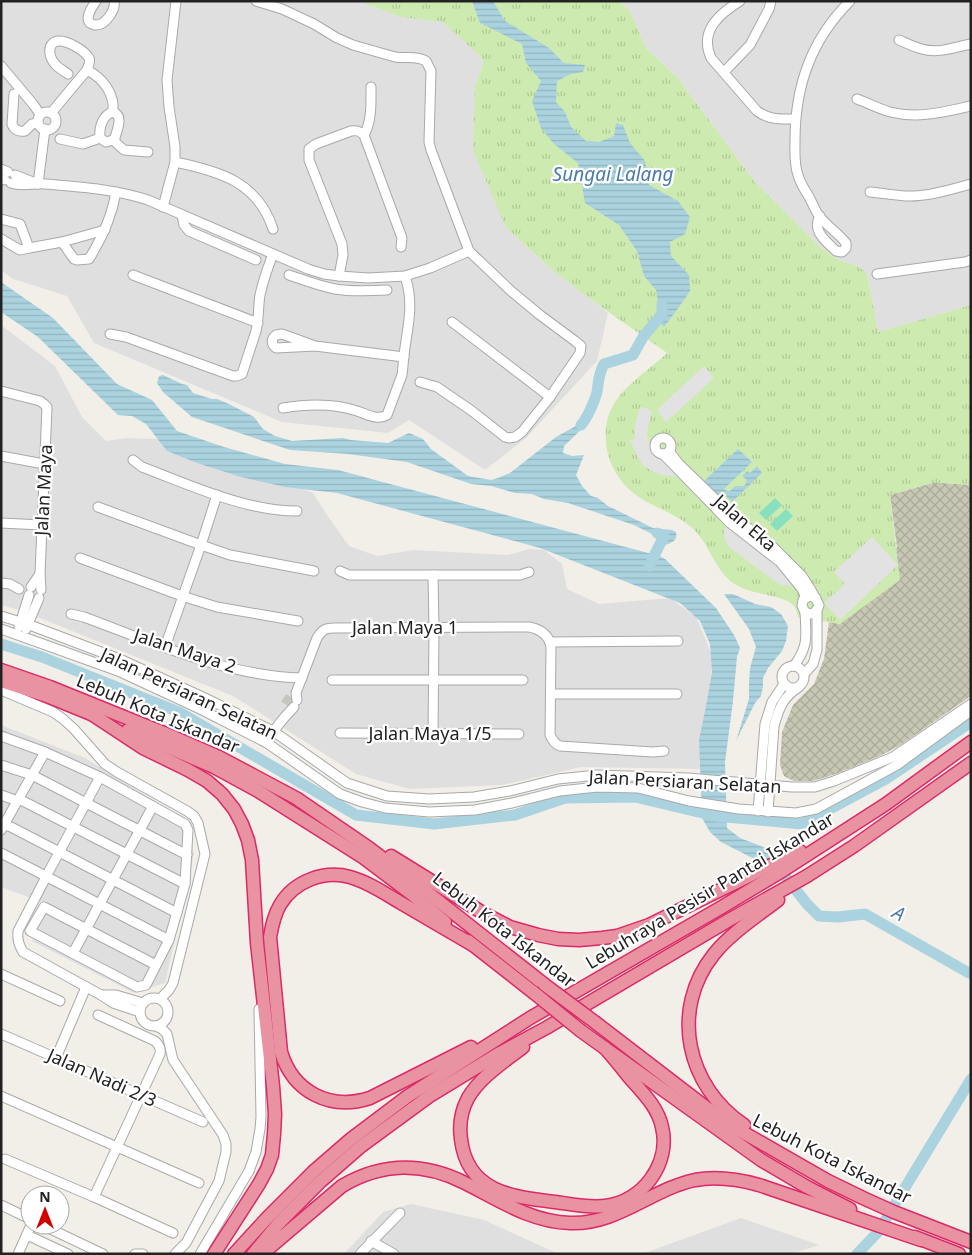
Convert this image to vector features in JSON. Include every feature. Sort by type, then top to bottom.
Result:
[{"type":"highway","name":"Lebuh Kota Iskandar","points":[[1,670],[50,687],[164,733],[219,757],[296,798],[369,848],[723,1120],[828,1181],[894,1212],[971,1242]]},
{"type":"highway","name":"Lebuh Kota Iskandar","points":[[1,681],[90,713],[214,767],[258,791],[364,858],[413,895],[473,946],[581,1031],[732,1140],[783,1174],[856,1212],[959,1254]]},
{"type":"highway","points":[[90,713],[143,748],[207,781],[222,794],[234,810],[248,840],[252,860],[257,942],[273,1086],[274,1124],[272,1155],[259,1184],[214,1254]]},
{"type":"highway","name":"Lebuhraya Pesisir Pantai Iskandar","points":[[234,1254],[313,1172],[351,1139],[408,1096],[530,1018],[722,907],[846,830],[886,804],[971,742]]},
{"type":"highway","name":"Lebuhraya Pesisir Pantai Iskandar","points":[[253,1254],[278,1224],[321,1181],[360,1147],[396,1120],[452,1082],[500,1053],[807,876],[854,846],[971,763]]},
{"type":"highway","points":[[296,798],[495,920],[525,932],[558,939],[602,938],[633,932],[846,830]]},
{"type":"highway","points":[[473,946],[373,886],[351,878],[332,875],[321,876],[300,884],[279,905],[270,937],[280,1045],[283,1059],[291,1075],[307,1090],[320,1098],[337,1102],[363,1100],[530,1018]]},
{"type":"highway","points":[[807,876],[728,939],[713,955],[700,975],[694,992],[690,1011],[689,1032],[691,1049],[697,1068],[707,1087],[721,1105],[736,1119],[828,1181]]},
{"type":"highway","points":[[546,1028],[478,1084],[467,1100],[462,1114],[460,1126],[461,1141],[469,1165],[480,1179],[492,1188],[504,1193],[545,1201],[606,1206],[629,1198],[639,1192],[652,1179],[660,1161],[663,1148],[664,1135],[661,1122],[651,1103],[605,1048]]},
{"type":"highway","points":[[262,1254],[349,1182],[369,1173],[404,1167],[438,1172],[517,1210],[538,1218],[570,1223],[596,1221],[613,1216],[676,1186],[693,1181],[716,1178],[739,1180],[759,1185],[921,1240]]},
{"type":"street","points":[[96,1],[90,10],[88,19],[95,25],[99,25],[109,17],[115,6],[114,1]]},
{"type":"street","points":[[163,206],[175,162],[167,80],[176,1]]},
{"type":"street","points":[[256,1],[282,9],[353,45],[395,57],[415,57],[426,61],[431,71],[429,142],[469,250],[511,291],[581,346],[580,353],[550,397],[522,432],[515,437],[506,437],[437,387],[420,382]]},
{"type":"street","points":[[740,1],[726,9],[714,23],[708,39],[708,52],[711,58],[757,111],[765,116],[795,119]]},
{"type":"street","points":[[724,72],[750,45],[769,9],[771,1]]},
{"type":"street","points":[[820,216],[797,174],[795,162],[795,119],[800,89],[815,48],[838,13],[850,1]]},
{"type":"street","points":[[899,40],[928,50],[939,50],[971,44]]},
{"type":"street","points":[[51,113],[87,70],[90,62],[83,51],[62,41],[54,42],[51,46],[50,55],[54,63],[68,74]]},
{"type":"street","points":[[1,66],[34,104],[41,128],[45,130]]},
{"type":"street","points":[[87,70],[95,74],[112,95],[114,103],[113,112]]},
{"type":"street","points":[[364,135],[369,127],[371,87]]},
{"type":"street","points":[[14,94],[12,124],[15,129],[19,132],[25,131],[46,112],[51,113],[55,117],[55,123],[52,128],[45,130]]},
{"type":"street","points":[[857,99],[901,114],[933,114],[971,106]]},
{"type":"street","points":[[100,138],[105,116],[113,112]]},
{"type":"street","points":[[113,112],[116,113],[119,119],[114,140]]},
{"type":"street","points":[[38,184],[45,130]]},
{"type":"street","points":[[338,276],[343,255],[342,244],[309,160],[309,149],[316,144],[356,130],[364,135],[402,238],[401,247]]},
{"type":"street","points":[[60,138],[83,144],[100,138]]},
{"type":"street","points":[[100,138],[106,142],[114,140]]},
{"type":"street","points":[[114,140],[124,150],[148,152]]},
{"type":"street","points":[[175,162],[197,166],[224,176],[245,187],[269,216],[273,229]]},
{"type":"street","points":[[7,176],[25,186],[38,184],[87,187],[132,195],[163,206],[308,269],[324,274],[368,278],[405,276],[430,268],[469,250]]},
{"type":"street","points":[[870,192],[905,196],[922,195],[971,184]]},
{"type":"street","points":[[62,242],[74,259],[86,260],[89,258],[105,230],[116,192]]},
{"type":"street","points":[[182,215],[184,225],[189,231],[256,260]]},
{"type":"street","points":[[1,219],[20,224],[29,248]]},
{"type":"street","points":[[1,239],[20,250],[62,242],[105,230]]},
{"type":"street","points":[[233,250],[237,238]]},
{"type":"street","points":[[110,334],[126,337],[227,374],[237,376],[242,374],[258,324],[264,278],[273,254]]},
{"type":"street","points":[[876,274],[971,260]]},
{"type":"street","points":[[306,280],[308,269]]},
{"type":"street","points":[[133,275],[258,324]]},
{"type":"street","points":[[289,275],[336,289],[387,290]]},
{"type":"street","points":[[283,408],[304,405],[330,406],[356,410],[376,418],[384,417],[389,412],[402,375],[410,313],[410,289],[405,276]]},
{"type":"street","points":[[368,278],[368,291]]},
{"type":"street","points":[[452,322],[550,397]]},
{"type":"street","points":[[315,346],[404,357]]},
{"type":"street","name":"Jalan Maya","points":[[1,391],[40,401],[47,407],[48,413],[44,464],[40,594],[24,623]]},
{"type":"street","name":"Jalan Eka","points":[[806,598],[802,589],[780,562],[730,523],[666,452],[734,516],[792,565],[802,576],[816,598]]},
{"type":"street","points":[[1,456],[44,464]]},
{"type":"street","points":[[133,460],[142,467],[242,503],[285,511],[297,511]]},
{"type":"street","points":[[165,647],[217,495]]},
{"type":"street","points":[[98,507],[230,555],[314,571]]},
{"type":"street","points":[[1,522],[42,525]]},
{"type":"street","points":[[80,558],[217,607],[298,621]]},
{"type":"street","points":[[340,571],[349,574],[432,575],[520,575],[529,572]]},
{"type":"street","points":[[20,635],[30,591],[40,574]]},
{"type":"street","points":[[432,575],[434,628],[433,734]]},
{"type":"street","points":[[1,583],[10,584],[19,589]]},
{"type":"street","points":[[799,687],[791,688],[784,684],[782,678],[784,672],[794,666],[804,650],[806,642],[805,612],[802,606],[803,600],[812,596],[816,598],[819,605],[816,611],[817,650],[813,664],[804,674]]},
{"type":"street","points":[[805,612],[811,614],[816,611]]},
{"type":"street","name":"Jalan Maya 2","points":[[71,614],[224,666],[302,678]]},
{"type":"street","name":"Jalan Persiaran Selatan","points":[[1,616],[122,660],[273,731],[347,783],[388,796],[429,800],[474,797],[510,791],[558,779],[597,774],[815,787],[893,757],[971,704]]},
{"type":"street","name":"Jalan Maya 1","points":[[267,743],[292,700],[317,638],[324,629],[529,627],[536,628],[542,632],[550,642]]},
{"type":"street","name":"Jalan Persiaran Selatan","points":[[1,629],[118,671],[200,709],[267,743],[340,794],[385,808],[429,812],[475,810],[560,791],[598,787],[638,788],[689,801],[732,808],[796,814],[816,809],[897,765],[971,711]]},
{"type":"street","points":[[664,751],[644,752],[560,746],[552,741],[550,736],[550,642],[678,641]]},
{"type":"street","points":[[758,811],[760,784],[777,716],[785,698],[804,682],[802,670],[794,666]]},
{"type":"street","points":[[332,680],[523,680]]},
{"type":"street","points":[[768,812],[770,785],[766,765],[765,724],[777,694],[784,684]]},
{"type":"street","points":[[1,690],[53,712],[74,729],[105,764],[187,811],[194,816],[198,823],[205,854],[173,983],[160,999]]},
{"type":"street","points":[[551,694],[677,694]]},
{"type":"street","name":"Jalan Maya 1/5","points":[[340,734],[519,734]]},
{"type":"street","points":[[1,736],[45,752],[100,777],[187,826],[185,884],[169,940],[156,966],[146,985],[137,987],[30,930],[44,907],[156,966]]},
{"type":"street","points":[[45,752],[2,826],[11,827],[177,914]]},
{"type":"street","points":[[1,765],[32,775],[187,855]]},
{"type":"street","points":[[738,782],[753,780],[766,765]]},
{"type":"street","points":[[766,765],[779,781],[792,787]]},
{"type":"street","points":[[100,777],[18,931],[17,939],[24,952],[86,986],[112,1003],[140,1012]]},
{"type":"street","points":[[834,781],[842,794]]},
{"type":"street","points":[[1,795],[18,800],[73,826],[185,884]]},
{"type":"street","points":[[73,953],[153,806]]},
{"type":"street","points":[[1,853],[48,874],[169,940]]},
{"type":"street","points":[[200,1254],[244,1181],[253,1162],[258,1141],[261,1117],[261,1076],[257,942]]},
{"type":"street","points":[[2,976],[60,1001]]},
{"type":"street","points":[[56,1058],[86,986]]},
{"type":"street","points":[[101,995],[116,995],[143,1003]]},
{"type":"street","points":[[171,1053],[172,1043],[167,1006],[160,999],[151,998],[146,1000],[140,1012],[143,1021],[162,1029],[167,1034],[171,1053],[173,1060],[223,1135],[226,1144],[219,1181],[186,1244],[175,1252]]},
{"type":"street","points":[[94,1196],[161,1050],[155,1041],[98,1015]]},
{"type":"street","points":[[156,1026],[164,1022],[168,1015]]},
{"type":"street","name":"Jalan Nadi 2/3","points":[[1,1034],[203,1122]]},
{"type":"street","points":[[1,1096],[199,1183]]},
{"type":"street","points":[[5,1159],[94,1196],[173,1233]]},
{"type":"street","points":[[1,1206],[20,1215]]},
{"type":"street","points":[[360,1254],[400,1214]]},
{"type":"street","points":[[18,1254],[26,1235],[68,1254]]},
{"type":"street","points":[[63,1235],[104,1254]]},
{"type":"street","points":[[371,1241],[394,1254]]},
{"type":"street","points":[[135,1254],[143,1254]]},
{"type":"shaded area","points":[[1,1],[358,1],[401,17],[444,22],[482,58],[483,66],[475,85],[506,228],[550,268],[608,313],[597,361],[526,438],[485,470],[409,420],[388,433],[282,422],[94,343],[67,296],[13,279],[1,270]]},
{"type":"shaded area","points":[[618,1],[971,1],[971,305],[878,332],[867,273],[858,266],[839,260],[820,247],[755,182],[677,77],[646,48],[629,9]]},
{"type":"shaded area","points":[[1,325],[55,366],[82,417],[106,441],[126,438],[156,439],[184,443],[313,493],[349,546],[377,556],[413,550],[508,555],[529,549],[544,550],[562,564],[567,589],[599,604],[670,598],[696,617],[713,657],[701,769],[581,767],[502,785],[410,789],[356,774],[233,696],[20,610],[1,605]]},
{"type":"shaded area","points":[[704,366],[714,378],[666,422],[657,410]]},
{"type":"shaded area","points":[[640,407],[652,410],[647,432],[650,446],[682,477],[661,475],[653,472],[643,465],[637,456],[630,440],[635,439],[635,426]]},
{"type":"shaded area","points":[[932,483],[971,485],[971,696],[902,744],[882,755],[836,774],[813,781],[794,781],[784,776],[780,765],[782,732],[793,705],[814,684],[824,659],[829,622],[840,624],[897,547],[890,495]]},
{"type":"shaded area","points":[[727,523],[784,567],[796,585],[781,585],[728,546],[724,537]]},
{"type":"shaded area","points":[[872,537],[898,565],[840,620],[824,603],[845,584],[834,572]]},
{"type":"shaded area","points":[[1,725],[85,758],[184,819],[194,854],[165,983],[134,993],[32,941],[42,902],[1,887]]},
{"type":"shaded area","points":[[411,1204],[484,1220],[559,1254],[344,1254],[383,1212]]},
{"type":"shaded area","points":[[741,1218],[819,1245],[791,1254],[642,1254]]},
{"type":"green space","points":[[358,1],[618,1],[629,9],[646,48],[677,77],[755,182],[820,247],[839,260],[858,266],[867,273],[878,332],[971,305],[971,485],[932,483],[890,495],[900,580],[840,624],[798,617],[797,611],[788,601],[744,589],[730,580],[723,574],[698,534],[691,527],[677,517],[646,502],[628,488],[616,473],[608,456],[606,432],[608,417],[622,393],[667,353],[587,297],[550,268],[506,228],[473,150],[475,85],[483,66],[482,58],[443,22],[401,17]]},
{"type":"green space","points":[[775,498],[782,505],[766,520],[759,513]]},
{"type":"green space","points":[[786,509],[793,516],[777,531],[770,524]]},
{"type":"water","name":"Sungai Lalang","points":[[472,1],[493,1],[505,21],[549,48],[564,63],[585,65],[583,72],[571,74],[557,81],[556,102],[565,112],[571,127],[586,141],[599,142],[614,136],[616,123],[623,125],[630,143],[645,161],[649,185],[678,201],[690,217],[685,234],[670,242],[671,256],[689,275],[690,291],[664,327],[658,322],[659,309],[656,290],[644,276],[637,251],[619,225],[585,203],[578,163],[554,144],[541,128],[532,101],[541,81],[526,63],[522,44],[480,23]]},
{"type":"water","points":[[1,282],[53,318],[117,384],[152,400],[177,431],[224,447],[285,464],[338,470],[656,554],[665,559],[716,608],[734,635],[740,648],[737,657],[725,762],[727,828],[740,838],[779,853],[781,857],[766,865],[721,842],[710,832],[702,818],[699,740],[712,672],[710,644],[700,621],[680,603],[540,548],[337,493],[285,487],[241,477],[167,451],[146,424],[132,416],[118,415],[38,337],[1,312]]},
{"type":"water","points":[[163,375],[187,385],[193,393],[217,399],[254,417],[263,429],[275,436],[292,441],[343,438],[388,443],[409,433],[423,439],[431,449],[468,476],[491,480],[510,473],[556,437],[574,427],[588,414],[586,425],[564,446],[563,453],[572,456],[584,455],[576,475],[582,486],[591,496],[598,498],[608,506],[653,528],[676,532],[676,538],[665,545],[658,542],[658,537],[634,525],[568,503],[544,499],[532,494],[515,493],[491,486],[471,484],[407,462],[348,454],[290,450],[192,417],[163,392],[157,383],[159,376]]},
{"type":"water","points":[[738,449],[752,462],[724,489],[730,491],[735,486],[745,485],[747,480],[742,476],[747,471],[750,473],[757,466],[762,473],[732,502],[722,492],[718,495],[704,481]]},
{"type":"water","points":[[724,594],[733,594],[755,604],[771,607],[781,614],[788,626],[786,641],[782,651],[768,668],[763,678],[761,696],[755,703],[736,741],[749,699],[750,668],[756,647],[749,629]]},
{"type":"waterway","points":[[581,425],[594,400],[604,364],[633,355],[643,337],[662,314],[662,304]]},
{"type":"waterway","points":[[649,566],[664,536],[657,533]]},
{"type":"waterway","points":[[1,644],[42,657],[179,712],[356,815],[434,824],[515,815],[565,798],[635,797],[715,816],[802,824],[886,779],[971,722]]},
{"type":"waterway","name":"A","points":[[777,866],[819,916],[838,917],[865,914],[971,973]]},
{"type":"waterway","points":[[857,1254],[878,1232],[971,1079]]},
{"type":"tunnel","points":[[285,704],[290,696]]}]
